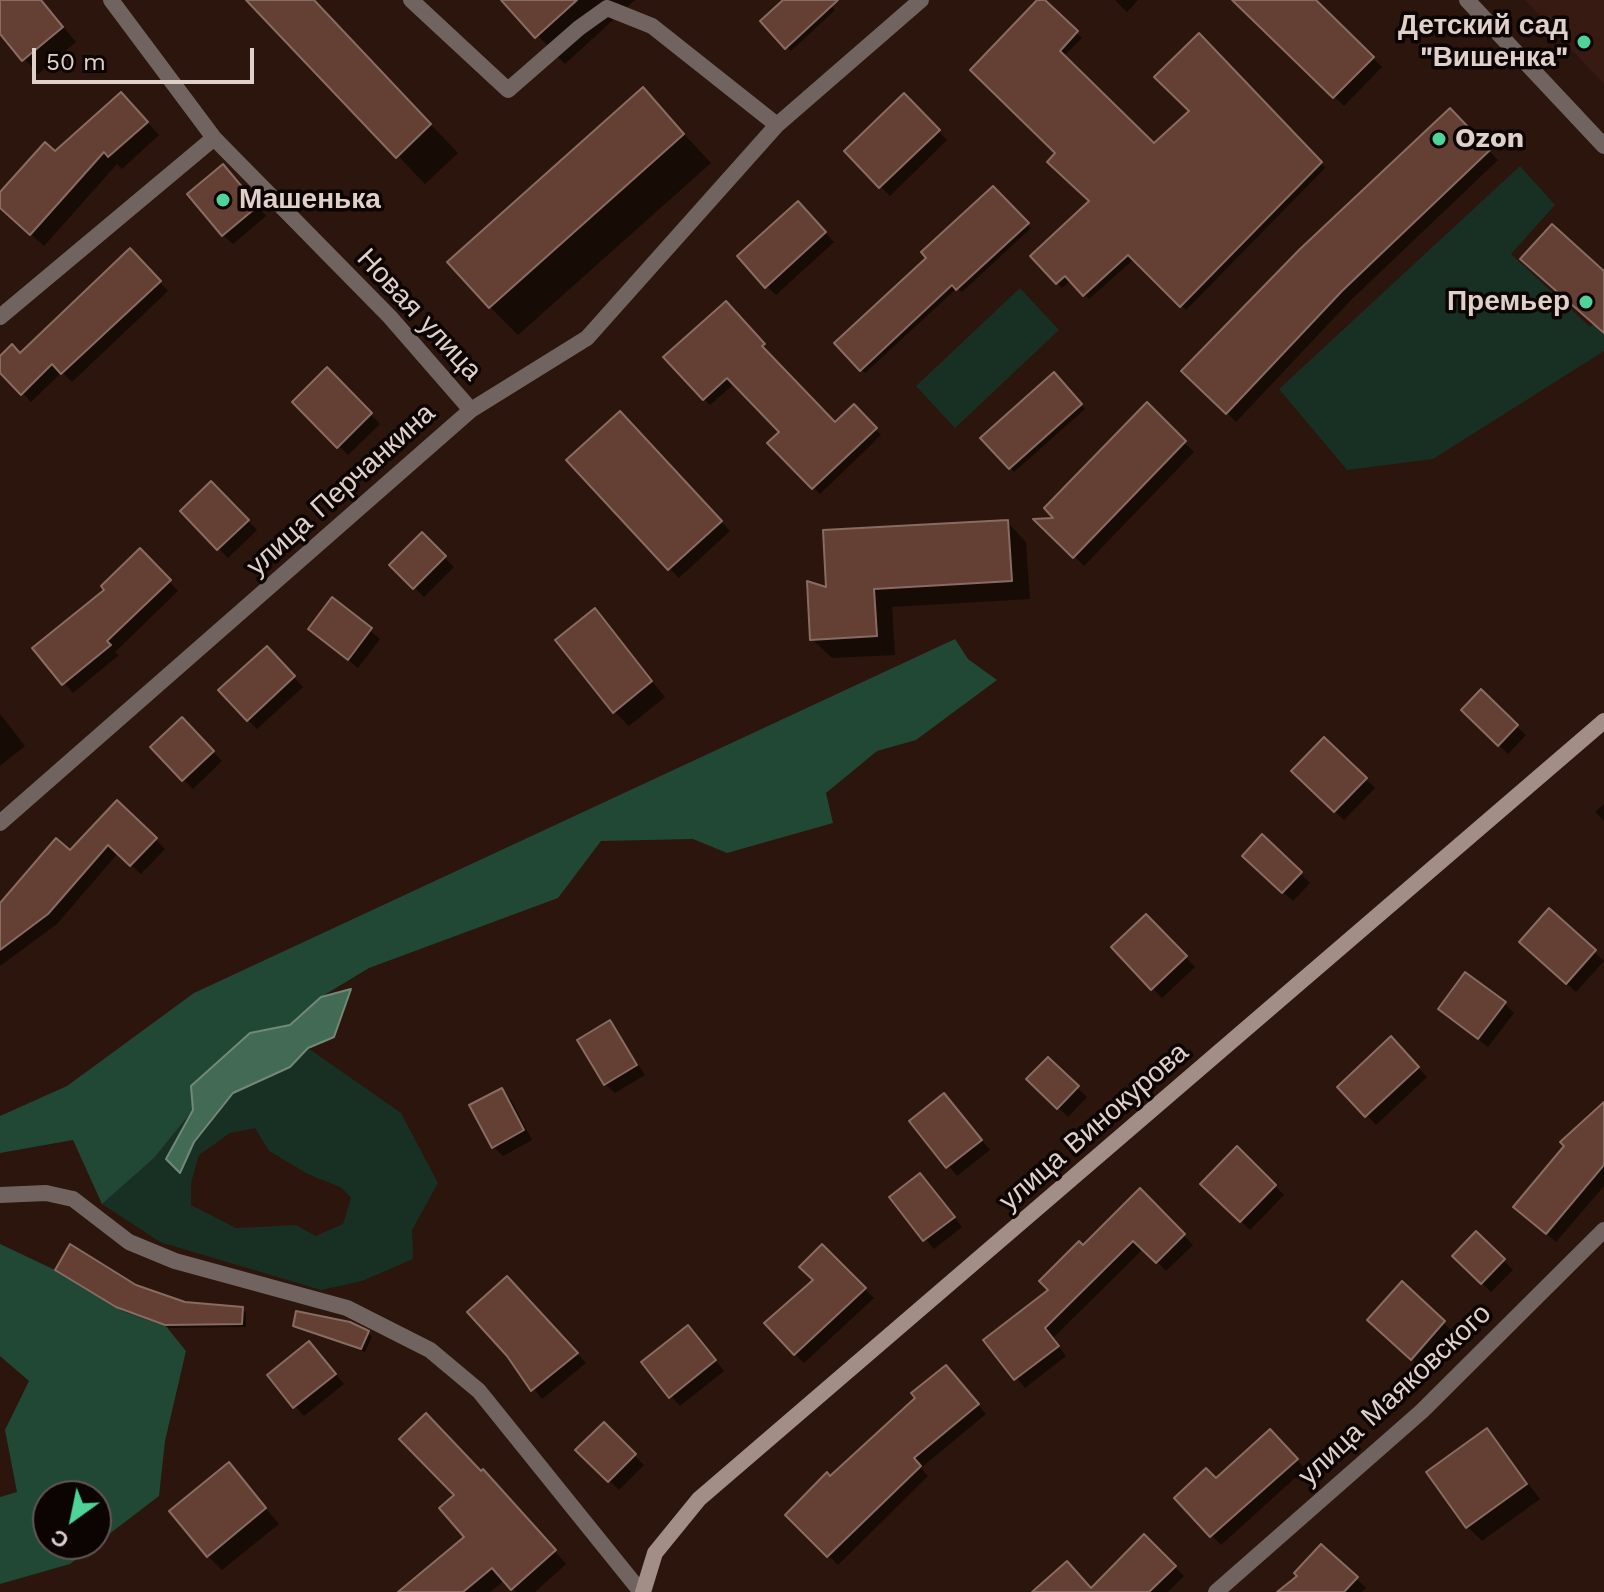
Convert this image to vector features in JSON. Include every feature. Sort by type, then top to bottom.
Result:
[{"type":"main road","name":"улица Винокурова","points":[[642,1592],[655,1553],[699,1499],[1604,721]]},
{"type":"street","name":"Новая улица","points":[[111,0],[214,138],[390,317],[471,410]]},
{"type":"street","points":[[411,0],[508,90],[579,28],[607,8],[652,26],[777,125]]},
{"type":"street","name":"улица Перчанкина","points":[[0,823],[471,410],[587,338],[777,125],[921,0]]},
{"type":"street","points":[[1467,0],[1604,146]]},
{"type":"street","points":[[0,317],[214,138]]},
{"type":"street","points":[[0,1195],[46,1193],[73,1199],[129,1242],[164,1257],[347,1308],[430,1350],[479,1391],[642,1592]]},
{"type":"street","name":"улица Маяковского","points":[[1216,1592],[1422,1411],[1604,1230]]},
{"type":"shaded area","name":"Детский сад \"Вишенка\"","points":[[1525,0],[1604,0],[1604,84]]},
{"type":"shaded area","points":[[1520,166],[1555,205],[1511,254],[1590,327],[1604,314],[1604,351],[1433,459],[1347,470],[1279,389]]},
{"type":"shaded area","points":[[1020,288],[1059,330],[955,428],[916,386]]},
{"type":"shaded area","points":[[955,639],[968,659],[997,680],[916,740],[877,751],[826,793],[833,823],[727,853],[693,839],[601,841],[558,898],[369,968],[321,997],[290,1025],[250,1033],[191,1086],[193,1110],[154,1158],[102,1204],[73,1140],[0,1153],[0,1116],[67,1086],[194,993]]},
{"type":"shaded area","points":[[351,989],[334,1037],[308,1048],[290,1067],[233,1093],[194,1142],[180,1173],[166,1159],[193,1110],[191,1086],[250,1033],[290,1025],[321,997]]},
{"type":"shaded area","points":[[308,1048],[401,1113],[438,1183],[412,1230],[413,1259],[362,1281],[321,1290],[160,1242],[102,1204],[154,1158],[193,1110],[167,1159],[181,1173],[194,1142],[233,1093],[290,1067]],"holes":[[[255,1128],[269,1151],[308,1174],[342,1188],[351,1198],[343,1224],[316,1236],[296,1225],[236,1228],[191,1205],[191,1183],[199,1155],[230,1133]]]},
{"type":"shaded area","points":[[0,1244],[55,1270],[116,1307],[165,1325],[186,1351],[165,1441],[159,1496],[112,1532],[112,1480],[32,1480],[32,1560],[75,1560],[0,1584],[0,1497],[17,1492],[5,1430],[29,1381],[0,1356]]},
{"type":"building","points":[[0,0],[41,0],[63,27],[22,61],[0,34]]},
{"type":"building","points":[[246,0],[314,0],[431,124],[396,158]]},
{"type":"building","points":[[501,0],[577,0],[535,38]]},
{"type":"building","points":[[783,0],[838,0],[785,49],[760,21]]},
{"type":"building","points":[[1037,0],[1045,0],[1078,31],[1060,51],[1154,143],[1189,111],[1154,77],[1199,33],[1322,162],[1180,307],[1128,255],[1083,296],[1065,276],[1056,284],[1030,256],[1089,201],[1047,162],[1055,153],[970,70]]},
{"type":"building","points":[[1232,0],[1316,0],[1374,57],[1333,98]]},
{"type":"building","points":[[643,87],[684,134],[489,308],[447,262]]},
{"type":"building","points":[[121,92],[148,122],[108,157],[104,152],[30,235],[0,208],[0,192],[45,142],[55,151]]},
{"type":"building","points":[[904,93],[940,130],[879,188],[844,151]]},
{"type":"building","points":[[1450,108],[1490,150],[1342,291],[1226,414],[1181,371],[1300,249]]},
{"type":"building","name":"Машенька","points":[[223,164],[258,206],[222,236],[187,194]]},
{"type":"building","points":[[993,186],[1029,223],[956,290],[952,285],[860,371],[834,343],[926,258],[921,252]]},
{"type":"building","points":[[798,201],[826,232],[765,288],[737,256]]},
{"type":"building","name":"Премьер","points":[[1552,224],[1604,271],[1604,333],[1520,259]]},
{"type":"building","points":[[130,248],[161,281],[61,374],[52,364],[21,395],[0,373],[0,356],[12,344],[20,353]]},
{"type":"building","points":[[726,301],[765,344],[762,346],[835,422],[854,404],[877,428],[812,489],[767,443],[779,432],[727,378],[703,400],[663,357]]},
{"type":"building","points":[[327,367],[372,413],[337,448],[292,402]]},
{"type":"building","points":[[1054,372],[1082,404],[1009,469],[980,438]]},
{"type":"building","points":[[1147,402],[1186,441],[1073,558],[1033,519],[1053,518],[1044,508]]},
{"type":"building","points":[[620,411],[722,521],[668,570],[566,460]]},
{"type":"building","points":[[211,481],[249,520],[217,550],[180,511]]},
{"type":"building","points":[[1008,520],[1012,581],[874,589],[877,636],[810,640],[807,581],[826,587],[823,530]]},
{"type":"building","points":[[422,532],[446,556],[413,589],[389,565]]},
{"type":"building","points":[[140,548],[171,580],[107,641],[111,645],[62,685],[32,648],[104,590],[101,586]]},
{"type":"building","points":[[332,597],[372,628],[348,660],[308,629]]},
{"type":"building","points":[[595,608],[652,681],[613,713],[555,640]]},
{"type":"building","points":[[267,646],[295,676],[247,721],[218,690]]},
{"type":"building","points":[[1481,689],[1518,725],[1498,746],[1461,710]]},
{"type":"building","points":[[182,717],[214,751],[182,781],[150,747]]},
{"type":"building","points":[[1324,737],[1367,778],[1334,812],[1291,771]]},
{"type":"building","points":[[117,800],[157,838],[130,866],[108,845],[48,914],[0,950],[0,903],[56,838],[70,850]]},
{"type":"building","points":[[1262,834],[1302,872],[1282,893],[1242,856]]},
{"type":"building","points":[[1549,908],[1596,950],[1566,984],[1519,942]]},
{"type":"building","points":[[1146,914],[1187,956],[1151,990],[1111,947]]},
{"type":"building","points":[[1465,972],[1506,1002],[1478,1039],[1438,1009]]},
{"type":"building","points":[[610,1020],[637,1065],[604,1085],[577,1040]]},
{"type":"building","points":[[1391,1036],[1419,1067],[1365,1117],[1337,1087]]},
{"type":"building","points":[[1048,1057],[1079,1086],[1057,1109],[1026,1079]]},
{"type":"building","points":[[502,1088],[524,1130],[492,1148],[469,1105]]},
{"type":"building","points":[[944,1093],[982,1140],[946,1168],[909,1121]]},
{"type":"building","points":[[1604,1102],[1604,1165],[1546,1234],[1513,1207],[1564,1146],[1560,1142]]},
{"type":"building","points":[[1237,1146],[1276,1185],[1240,1222],[1200,1184]]},
{"type":"building","points":[[920,1173],[955,1217],[923,1241],[889,1197]]},
{"type":"building","points":[[1140,1188],[1185,1234],[1156,1263],[1133,1241],[1045,1328],[1059,1346],[1014,1380],[983,1340],[1048,1290],[1039,1281],[1079,1241],[1083,1245]]},
{"type":"building","points":[[1476,1231],[1505,1259],[1481,1284],[1452,1256]]},
{"type":"building","points":[[70,1244],[136,1285],[185,1302],[243,1307],[242,1324],[165,1325],[116,1307],[55,1270]]},
{"type":"building","points":[[822,1244],[866,1288],[794,1355],[764,1323],[813,1280],[799,1267]]},
{"type":"building","points":[[507,1276],[578,1353],[531,1391],[507,1356],[467,1312]]},
{"type":"building","points":[[1402,1281],[1445,1321],[1411,1360],[1367,1320]]},
{"type":"building","points":[[296,1311],[350,1322],[369,1331],[361,1349],[293,1326]]},
{"type":"building","points":[[688,1325],[716,1360],[669,1398],[641,1362]]},
{"type":"building","points":[[309,1341],[336,1374],[293,1408],[267,1375]]},
{"type":"building","points":[[946,1365],[979,1404],[914,1458],[921,1466],[827,1557],[785,1515],[827,1472],[830,1476],[915,1398],[911,1393]]},
{"type":"building","points":[[426,1413],[481,1471],[483,1469],[556,1550],[511,1590],[492,1568],[463,1592],[398,1592],[464,1537],[439,1508],[454,1495],[399,1439]]},
{"type":"building","points":[[604,1422],[636,1454],[608,1482],[575,1450]]},
{"type":"building","points":[[1487,1428],[1527,1484],[1466,1528],[1426,1472]]},
{"type":"building","points":[[1270,1429],[1298,1459],[1210,1537],[1174,1498],[1206,1468],[1216,1478]]},
{"type":"building","points":[[229,1462],[266,1508],[207,1557],[169,1511]]},
{"type":"building","points":[[1144,1534],[1176,1566],[1149,1592],[1032,1592],[1067,1561],[1091,1588]]},
{"type":"building","points":[[1321,1544],[1358,1577],[1344,1592],[1277,1592],[1297,1576],[1294,1573]]},
{"type":"place","name":"Детский сад \"Вишенка\"","points":[[1584,42]]},
{"type":"place","name":"Ozon","points":[[1439,139]]},
{"type":"place","name":"Машенька","points":[[223,200]]},
{"type":"place","name":"Премьер","points":[[1586,302]]}]
